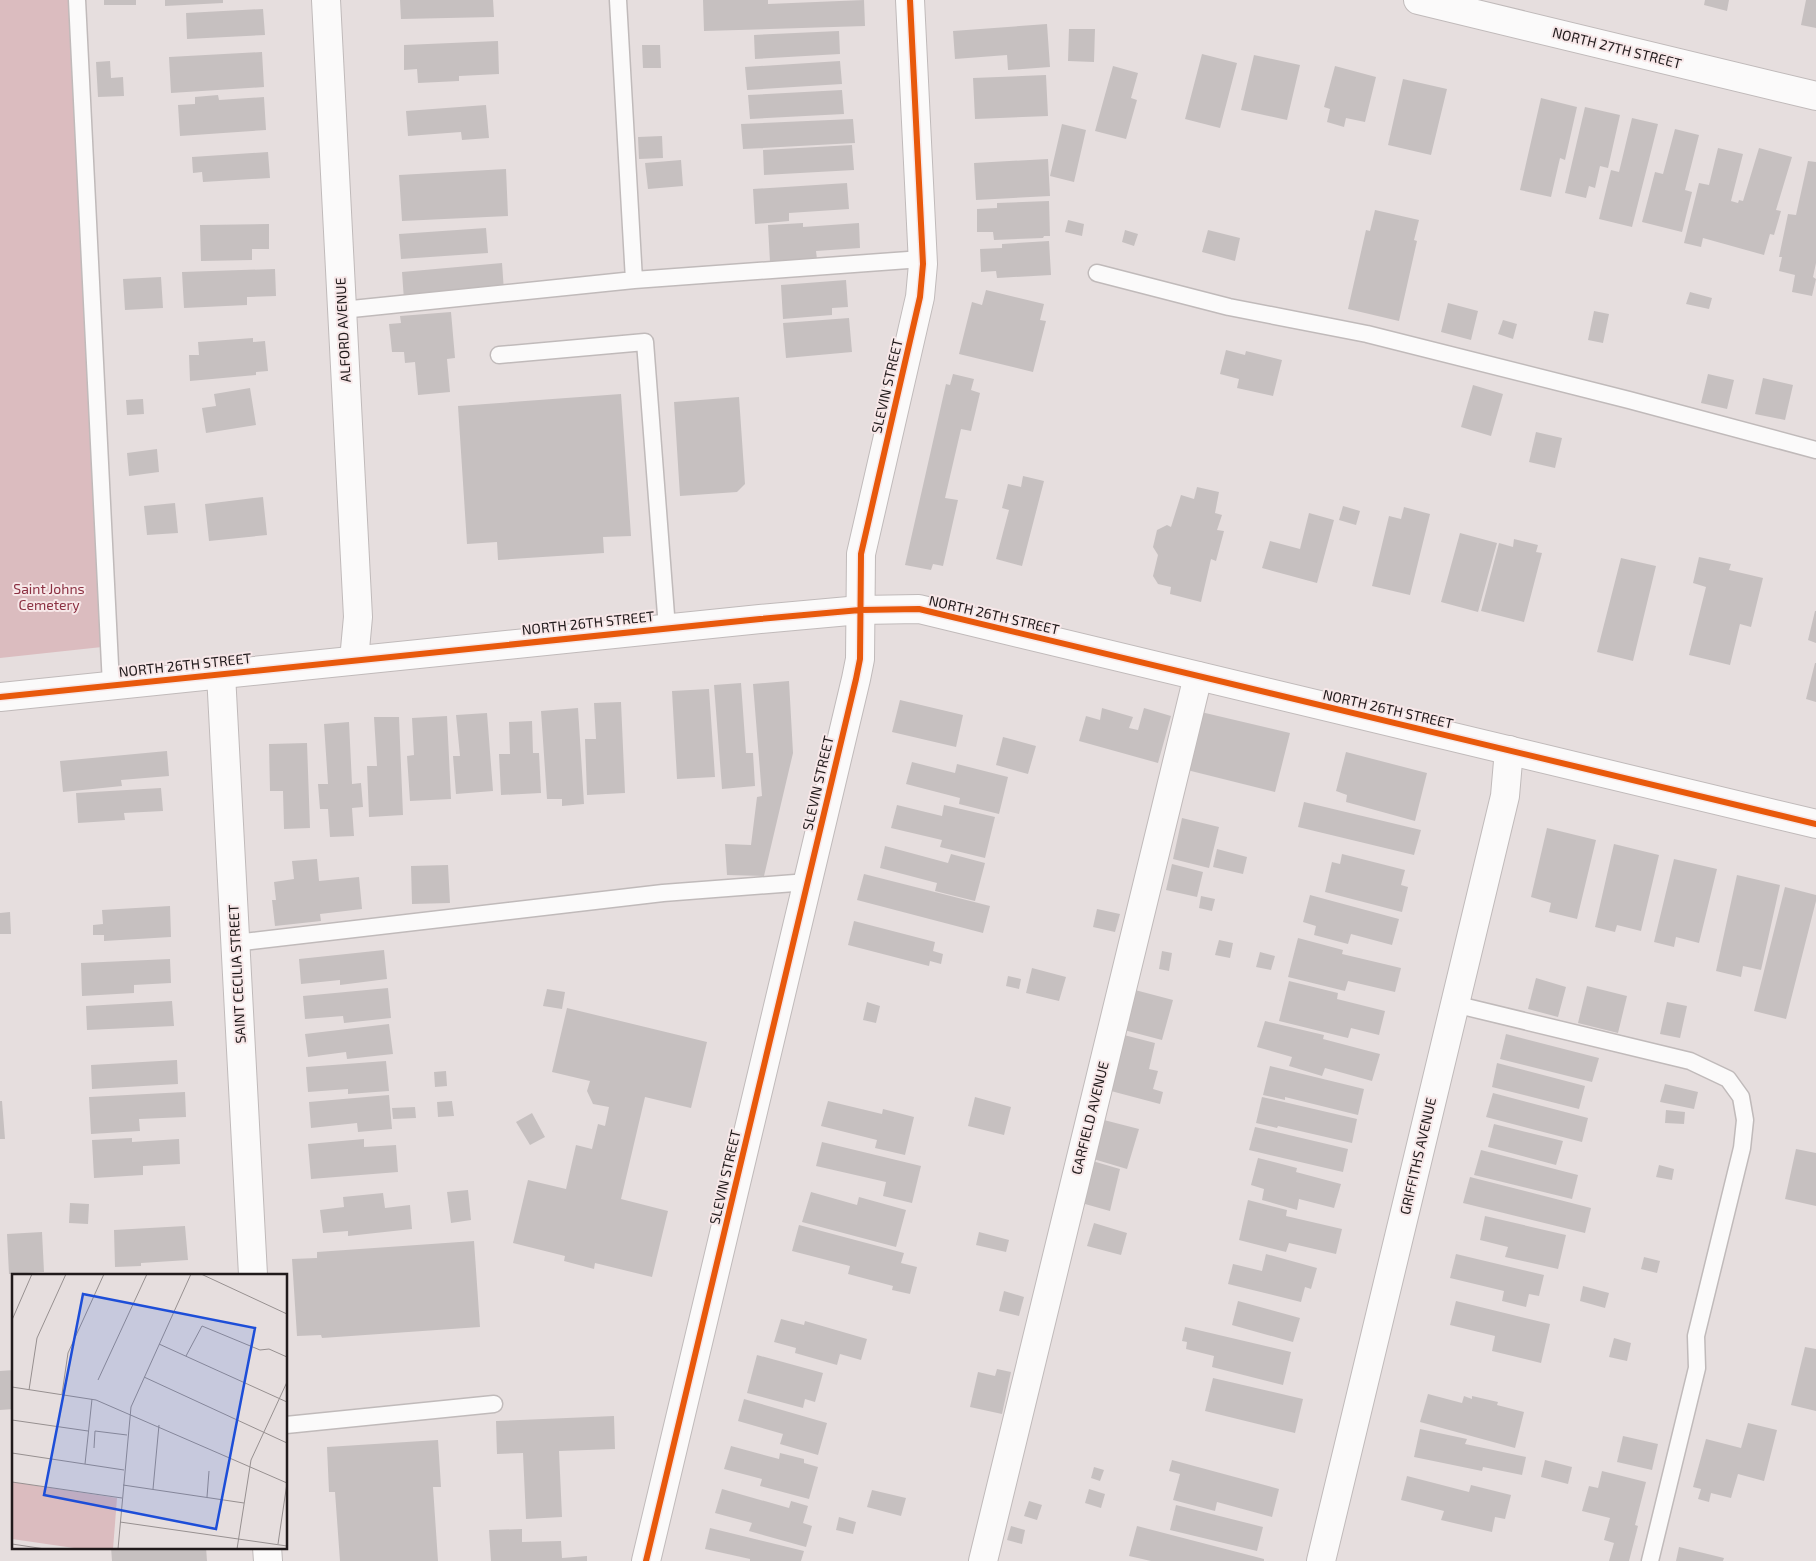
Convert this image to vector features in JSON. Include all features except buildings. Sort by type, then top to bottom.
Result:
[{"type":"street","name":"ALFORD AVENUE","points":[[326,0],[358,617],[354,660]]},
{"type":"street","name":"SLEVIN STREET","points":[[646,1561],[860,659],[861,554],[920,297],[922,259],[910,0]]},
{"type":"street","name":"NORTH 27TH STREET","points":[[1418,0],[1816,96]]},
{"type":"street","name":"NORTH 26TH STREET","points":[[0,697],[667,628],[860,610],[919,609],[1816,824]]},
{"type":"street","name":"SAINT CECILIA STREET","points":[[221,674],[253,1274]]},
{"type":"street","name":"GARFIELD AVENUE","points":[[983,1561],[1198,676]]},
{"type":"street","name":"GRIFFITHS AVENUE","points":[[1321,1561],[1505,796],[1509,750]]},
{"type":"street","points":[[267,1548],[268,1561]]},
{"type":"lane","points":[[77,0],[111,686]]},
{"type":"lane","points":[[618,0],[634,280]]},
{"type":"lane","points":[[342,310],[634,280],[922,259]]},
{"type":"lane","points":[[1097,273],[1229,307],[1367,334],[1816,450]]},
{"type":"lane","points":[[499,355],[645,342],[667,628]]},
{"type":"lane","points":[[235,943],[663,893],[808,882]]},
{"type":"lane","points":[[1454,1004],[1690,1060],[1728,1079],[1741,1097],[1745,1120],[1742,1148],[1696,1336],[1697,1368],[1650,1561]]},
{"type":"lane","points":[[288,1425],[494,1404]]},
{"type":"green space","name":"Saint Johns Cemetery","points":[[0,0],[72,0],[102,647],[0,658]]},
{"type":"cycle path","points":[[646,1561],[860,659],[861,554],[920,297],[923,264],[910,0]]},
{"type":"cycle path","points":[[0,697],[760,619],[860,610],[919,609],[1816,824]]}]
